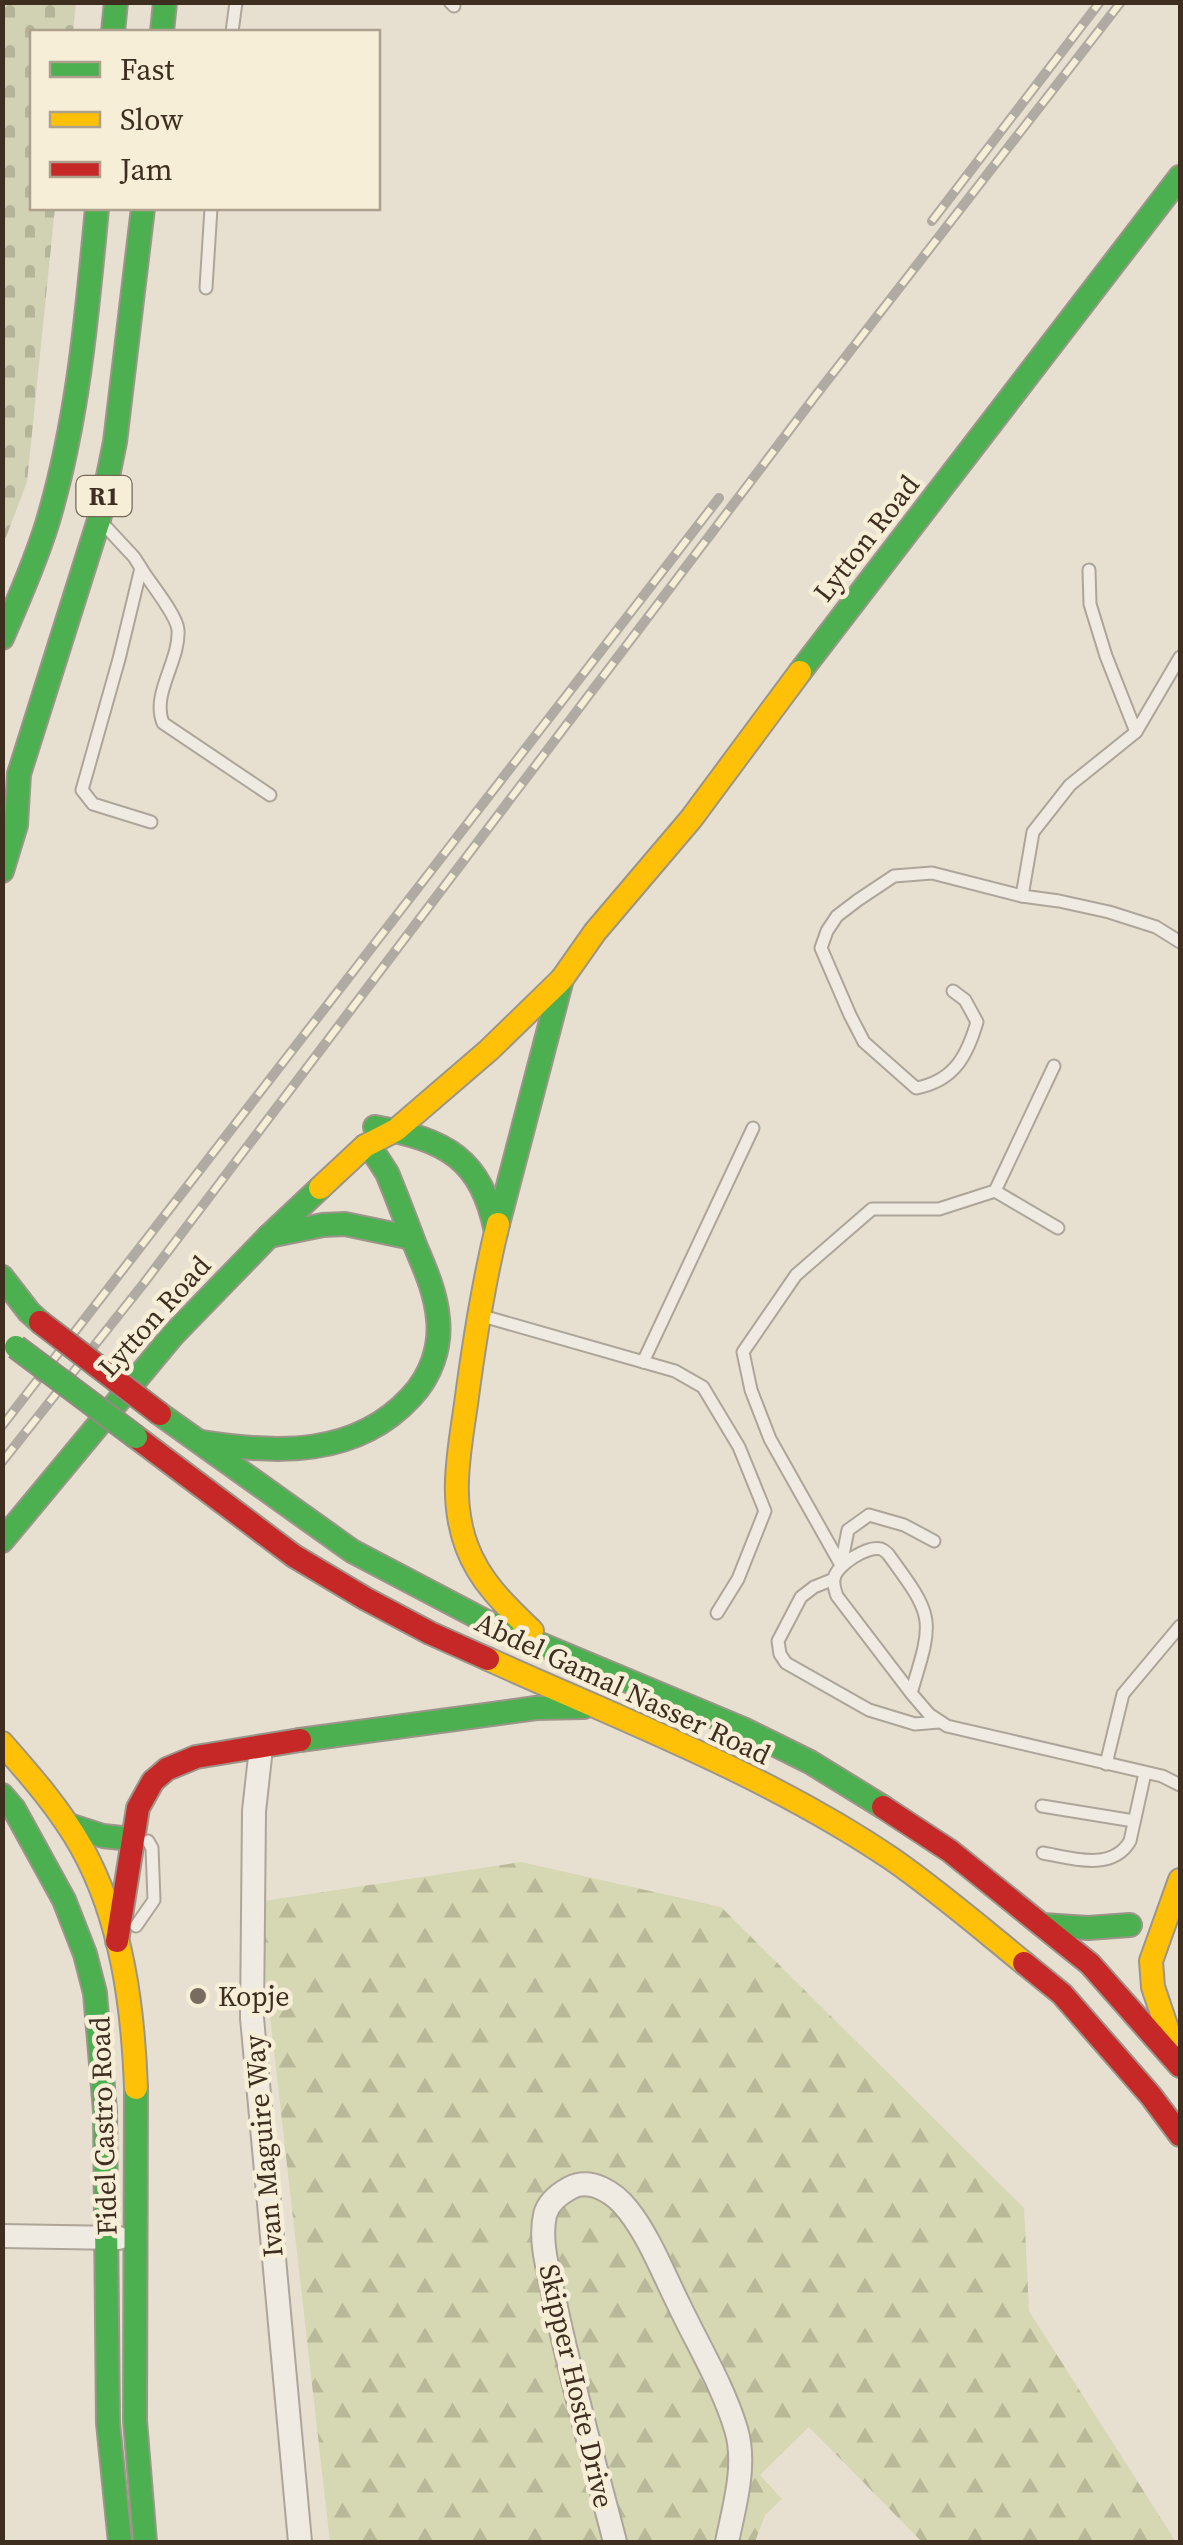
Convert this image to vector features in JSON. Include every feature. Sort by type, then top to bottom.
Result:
[{"type":"main road","points":[[113,30],[116,2]]},
{"type":"main road","points":[[162,30],[165,2]]},
{"type":"main road","name":"Lytton Road","points":[[2,1541],[172,1336],[268,1236],[379,1134],[489,1050],[562,979],[595,932],[691,819],[1180,177]]},
{"type":"main road","name":"R1","points":[[2,638],[58,514],[82,364],[97,210]]},
{"type":"main road","name":"R1","points":[[2,807],[19,774],[115,442],[143,210]]},
{"type":"main road","points":[[2,871],[16,825],[19,774]]},
{"type":"main road","name":"Lytton Road","points":[[379,1134],[392,1105],[595,932]]},
{"type":"main road","points":[[552,1651],[491,1592],[472,1560],[455,1500],[478,1314],[562,979]]},
{"type":"main road","points":[[196,1441],[252,1450],[317,1448],[364,1431],[403,1408],[430,1370],[438,1345],[436,1295],[387,1173],[376,1156],[379,1134],[433,1141],[464,1162],[488,1196],[496,1232]]},
{"type":"main road","points":[[268,1236],[323,1224],[345,1224],[412,1238]]},
{"type":"main road","name":"Abdel Gamal Nasser Road","points":[[2,1277],[34,1317],[196,1441],[352,1550],[485,1621],[743,1729],[810,1762],[950,1851],[1090,1964],[1180,2066]]},
{"type":"main road","name":"Abdel Gamal Nasser Road","points":[[9,1342],[294,1556],[366,1599],[430,1633],[732,1768],[874,1848],[922,1881],[1062,1994],[1180,2135]]},
{"type":"main road","points":[[118,1945],[133,1830],[143,1793],[154,1777],[174,1763],[366,1730],[536,1708],[594,1706]]},
{"type":"main road","name":"Fidel Castro Road","points":[[2,1743],[69,1825],[90,1863],[105,1898],[127,1986],[138,2104],[136,2423],[146,2542]]},
{"type":"main road","name":"Fidel Castro Road","points":[[2,1795],[22,1822],[64,1900],[95,1993],[105,2111],[108,2423],[120,2542]]},
{"type":"main road","points":[[69,1825],[103,1836],[133,1830]]},
{"type":"main road","points":[[1062,1994],[1180,1879]]},
{"type":"main road","points":[[1180,1879],[1150,1972],[1180,2066]]},
{"type":"main road","points":[[1044,1925],[1130,1925]]},
{"type":"street","name":"Ivan Maguire Way","points":[[262,1748],[254,1810],[252,2018],[300,2542]]},
{"type":"street","name":"Skipper Hoste Drive","points":[[614,2542],[568,2368],[546,2256],[545,2212],[558,2195],[578,2184],[598,2186],[628,2210],[722,2394],[736,2430],[740,2456],[727,2542]]},
{"type":"street","points":[[2,2236],[137,2238]]},
{"type":"lane","points":[[232,30],[236,2]]},
{"type":"lane","points":[[206,288],[211,210]]},
{"type":"lane","points":[[91,519],[134,557],[178,626],[158,710],[163,723],[270,795]]},
{"type":"lane","points":[[141,568],[82,790],[93,804],[150,822]]},
{"type":"lane","points":[[1089,570],[1090,604],[1136,732]]},
{"type":"lane","points":[[1022,896],[1033,832],[1070,785],[1136,732],[1180,657]]},
{"type":"lane","points":[[953,991],[965,1000],[977,1022],[970,1048],[954,1070],[931,1085],[916,1088],[864,1042],[821,948],[827,931],[837,916],[894,876],[932,873],[1022,896],[1109,912],[1156,928],[1180,942]]},
{"type":"lane","points":[[841,1565],[770,1438],[751,1390],[743,1352],[796,1275],[872,1209],[940,1209],[995,1191],[1054,1066]]},
{"type":"lane","points":[[642,1362],[752,1128]]},
{"type":"lane","points":[[995,1191],[1058,1228]]},
{"type":"lane","points":[[478,1314],[675,1371],[703,1387],[739,1447],[765,1511],[738,1580],[717,1613]]},
{"type":"lane","points":[[934,1540],[904,1524],[869,1515],[848,1530],[834,1586],[842,1604],[911,1693],[939,1722],[1162,1776],[1180,1785]]},
{"type":"lane","points":[[841,1565],[870,1549],[883,1549],[917,1594],[924,1608],[927,1638],[911,1693]]},
{"type":"lane","points":[[834,1579],[814,1586],[802,1597],[778,1641],[786,1663],[870,1710],[915,1724],[939,1722]]},
{"type":"lane","points":[[1106,1764],[1124,1694],[1180,1626]]},
{"type":"lane","points":[[1043,1853],[1086,1861],[1113,1858],[1125,1850],[1146,1773]]},
{"type":"lane","points":[[1042,1806],[1134,1821]]},
{"type":"green space","points":[[3,2],[76,3],[73,30],[30,30],[30,210],[55,210],[27,482],[3,545]]},
{"type":"green space","points":[[521,1862],[721,1907],[1024,2208],[1029,2311],[1176,2542],[922,2542],[809,2427],[760,2475],[782,2499],[765,2515],[755,2542],[330,2542],[257,1902]]},
{"type":"railway","points":[[932,221],[1100,2]]},
{"type":"railway","points":[[2,1462],[144,1283],[816,395],[1121,2]]},
{"type":"railway","points":[[2,1426],[719,498]]},
{"type":"traffic: fast","points":[[113,30],[116,2]]},
{"type":"traffic: fast","points":[[162,30],[165,2]]},
{"type":"traffic: fast","points":[[800,672],[1180,177]]},
{"type":"traffic: fast","points":[[2,638],[42,539],[58,485],[80,368],[97,210]]},
{"type":"traffic: fast","points":[[2,871],[16,825],[19,774],[99,520],[115,442],[143,210]]},
{"type":"traffic: fast","points":[[498,1224],[562,979]]},
{"type":"traffic: fast","points":[[375,1127],[422,1138],[457,1157],[481,1186],[496,1232]]},
{"type":"traffic: fast","points":[[202,1442],[286,1449],[340,1441],[389,1417],[424,1380],[438,1340],[435,1300],[387,1173],[365,1146]]},
{"type":"traffic: fast","points":[[2,1541],[173,1335],[320,1188]]},
{"type":"traffic: fast","points":[[269,1236],[345,1224],[412,1238]]},
{"type":"traffic: fast","points":[[2,1277],[40,1322]]},
{"type":"traffic: fast","points":[[16,1347],[136,1437]]},
{"type":"traffic: fast","points":[[160,1414],[352,1551],[485,1621],[743,1729],[810,1762],[883,1807]]},
{"type":"traffic: fast","points":[[300,1740],[536,1708],[584,1707]]},
{"type":"traffic: fast","points":[[2,1795],[14,1809],[64,1900],[95,1993],[105,2111],[108,2423],[120,2542]]},
{"type":"traffic: fast","points":[[69,1825],[103,1836],[131,1839]]},
{"type":"traffic: fast","points":[[1043,1925],[1130,1925]]},
{"type":"traffic: fast","points":[[136,2088],[135,2421],[145,2542]]},
{"type":"traffic: slow","points":[[320,1188],[365,1146],[396,1130],[489,1050],[562,979],[595,932],[691,819],[800,672]]},
{"type":"traffic: slow","points":[[498,1224],[479,1314],[461,1440],[458,1512],[467,1547],[479,1571],[503,1603],[532,1631]]},
{"type":"traffic: slow","points":[[488,1659],[695,1751],[796,1801],[892,1859],[1024,1963]]},
{"type":"traffic: slow","points":[[2,1743],[45,1793],[73,1834],[107,1904],[128,1995],[136,2088]]},
{"type":"traffic: slow","points":[[1173,2046],[1153,1987],[1151,1961],[1180,1880]]},
{"type":"traffic: jam","points":[[40,1322],[160,1414]]},
{"type":"traffic: jam","points":[[136,1437],[294,1556],[430,1633],[488,1659]]},
{"type":"traffic: jam","points":[[117,1941],[138,1808],[153,1781],[167,1769],[196,1757],[300,1740]]},
{"type":"traffic: jam","points":[[883,1807],[950,1851],[1090,1964],[1180,2066]]},
{"type":"traffic: jam","points":[[1024,1963],[1062,1994],[1180,2135]]},
{"type":"place","name":"Kopje","points":[[198,1996]]}]
